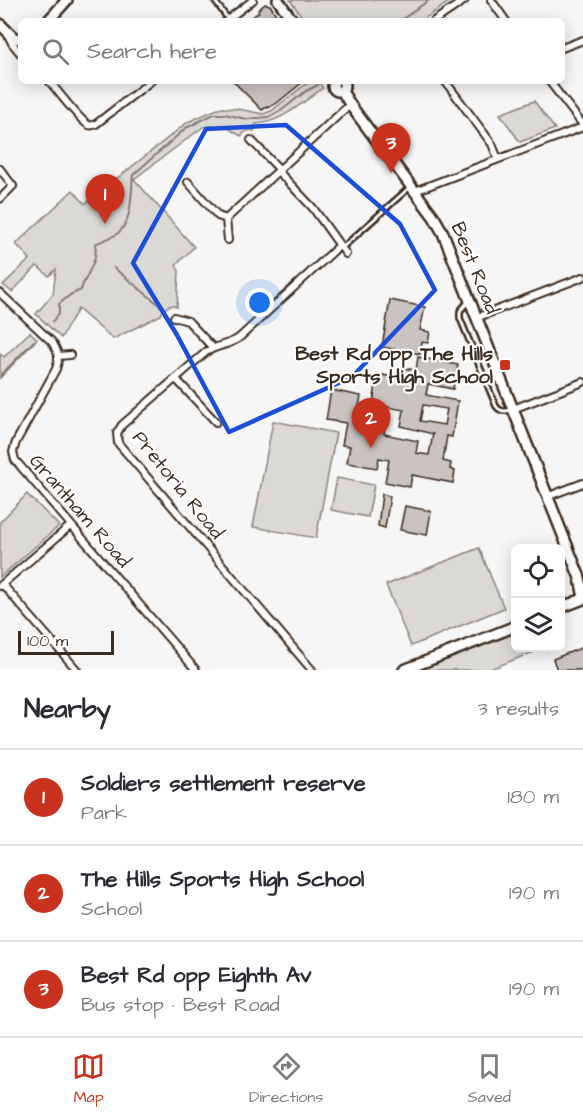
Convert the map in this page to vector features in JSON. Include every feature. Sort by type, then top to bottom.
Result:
[{"type":"main road","points":[[51,18],[67,0]]},
{"type":"main road","points":[[278,0],[291,18]]},
{"type":"main road","points":[[0,24],[7,33],[18,39]]},
{"type":"main road","name":"Best Road","points":[[340,84],[351,106],[434,217],[443,233],[582,579],[583,593]]},
{"type":"main road","points":[[565,606],[583,599]]},
{"type":"main road","points":[[404,670],[511,629]]},
{"type":"street","points":[[230,18],[253,0]]},
{"type":"street","points":[[438,18],[465,0]]},
{"type":"street","points":[[491,0],[504,18]]},
{"type":"street","points":[[7,33],[18,50]]},
{"type":"street","points":[[565,47],[583,40]]},
{"type":"street","points":[[52,84],[92,126],[147,84]]},
{"type":"street","points":[[447,84],[492,144],[498,159]]},
{"type":"street","points":[[413,189],[583,126],[551,84]]},
{"type":"street","points":[[226,219],[351,106]]},
{"type":"street","points":[[251,140],[312,208],[342,249]]},
{"type":"street","points":[[0,169],[13,186],[0,199]]},
{"type":"street","points":[[188,182],[218,216],[226,219]]},
{"type":"street","points":[[226,219],[228,240]]},
{"type":"street","name":"Pretoria Road","points":[[312,670],[118,443],[117,433],[122,425],[213,348],[239,338],[342,249]]},
{"type":"street","points":[[476,318],[583,277]]},
{"type":"street","points":[[0,293],[52,342],[58,356],[70,355]]},
{"type":"street","points":[[174,317],[188,321],[213,348]]},
{"type":"street","name":"Grantham Road","points":[[58,356],[56,369],[16,442],[13,452],[15,460],[196,670]]},
{"type":"street","points":[[176,379],[216,422]]},
{"type":"street","points":[[513,409],[583,382]]},
{"type":"street","points":[[549,496],[583,483]]},
{"type":"street","points":[[70,525],[1,586],[77,670]]},
{"type":"lane","points":[[214,0],[226,18]]},
{"type":"lane","points":[[342,249],[413,189]]},
{"type":"lane","points":[[470,301],[460,311],[466,333],[496,406],[504,411],[513,409]]},
{"type":"highlighted area","points":[[286,125],[400,224],[435,290],[352,377],[229,432],[177,335],[133,263],[206,129]]},
{"type":"shaded area","points":[[290,0],[452,0],[425,18],[303,18]]},
{"type":"shaded area","points":[[306,84],[320,84],[323,88],[283,116],[256,124],[254,131],[246,131],[241,136],[223,125],[203,127],[134,179],[194,247],[176,265],[179,271],[177,307],[173,305],[167,307],[161,315],[113,339],[78,309],[61,338],[36,314],[53,294],[56,269],[49,276],[37,266],[12,292],[3,285],[30,259],[16,244],[73,190],[85,204],[188,122],[215,110],[238,109],[263,114],[271,111]]},
{"type":"shaded area","points":[[534,101],[555,129],[520,142],[500,114]]},
{"type":"shaded area","points":[[30,332],[37,339],[0,378],[0,354],[4,357]]},
{"type":"shaded area","points":[[273,421],[336,433],[316,538],[253,527]]},
{"type":"shaded area","points":[[337,478],[374,485],[368,517],[331,510]]},
{"type":"shaded area","points":[[27,494],[59,526],[0,577],[0,522]]},
{"type":"shaded area","points":[[479,548],[504,608],[411,646],[386,585]]},
{"type":"shaded area","points":[[511,634],[511,652],[533,652],[488,670],[419,670]]},
{"type":"building","points":[[265,4],[270,5],[278,18],[251,18],[259,12],[258,10]]},
{"type":"building","points":[[236,84],[300,84],[277,103],[262,110]]},
{"type":"building","points":[[390,300],[425,307],[420,330],[430,332],[428,343],[422,342],[420,354],[382,347]]},
{"type":"building","points":[[418,357],[458,365],[453,389],[428,384],[426,395],[458,401],[452,437],[447,436],[443,461],[451,463],[450,469],[455,471],[453,483],[412,475],[410,487],[385,482],[389,460],[379,458],[377,468],[347,463],[350,446],[342,445],[346,423],[326,420],[331,390],[361,396],[356,421],[385,426],[384,434],[418,441],[416,453],[429,455],[433,434],[401,426],[404,410],[383,406],[382,409],[372,408],[378,374],[401,379],[403,368],[416,370]],"holes":[[[423,405],[447,409],[444,425],[420,421]]]},
{"type":"building","points":[[382,494],[390,496],[385,528],[378,526]]},
{"type":"building","points":[[405,506],[431,511],[427,535],[400,530]]},
{"type":"building","points":[[583,647],[583,670],[557,670],[553,659]]},
{"type":"waterway","points":[[404,18],[429,0]]},
{"type":"waterway","points":[[53,321],[59,313],[59,304],[81,290],[95,256],[95,244],[117,234],[126,222],[129,215],[133,175],[186,128],[214,114],[246,119],[269,117],[318,85]]},
{"type":"waterway","points":[[114,268],[162,307]]},
{"type":"waterway","points":[[0,376],[34,341]]},
{"type":"place","name":"Best Rd opp Eighth Av","points":[[391,173]]},
{"type":"place","name":"Soldiers settlement reserve","points":[[105,224]]},
{"type":"place","name":"Best Rd opp The Hills Sports High School","points":[[505,365]]},
{"type":"place","name":"The Hills Sports High School","points":[[371,448]]}]
